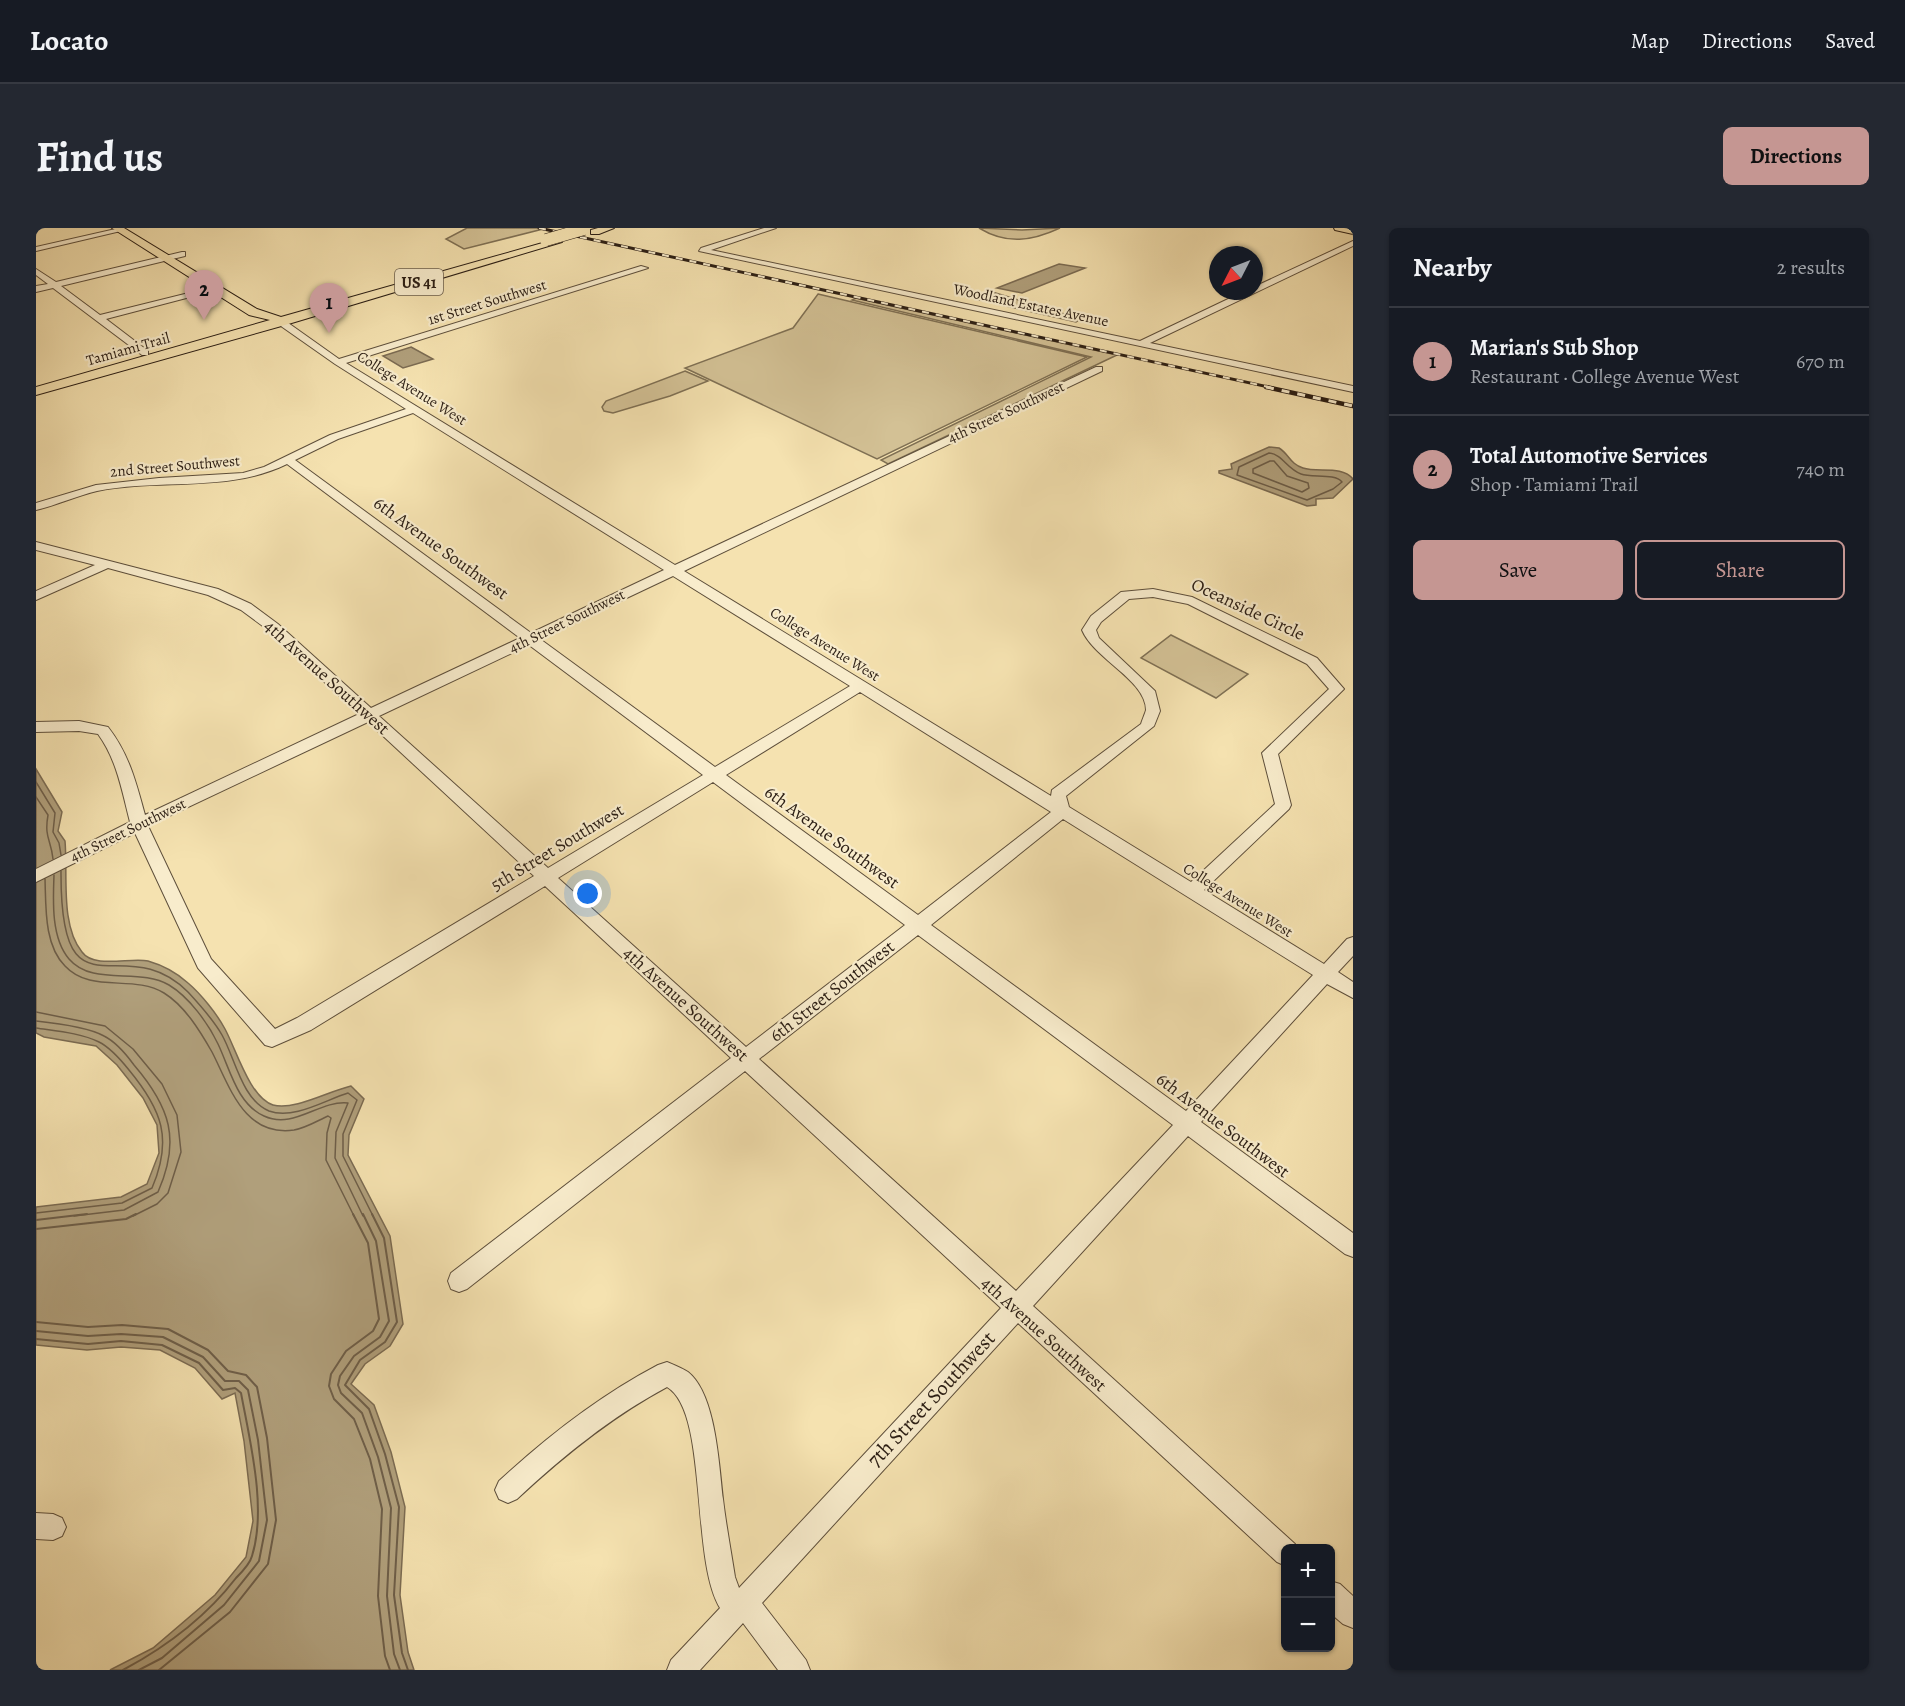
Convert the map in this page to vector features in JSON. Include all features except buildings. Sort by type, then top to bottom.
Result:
[{"type":"main road","points":[[138,228],[241,290]]},
{"type":"main road","name":"Tamiami Trail","points":[[36,392],[590,230],[609,228]]},
{"type":"main road","points":[[1339,228],[1353,231]]},
{"type":"main road","points":[[119,229],[253,312],[278,320]]},
{"type":"main road","points":[[260,302],[270,308],[278,320]]},
{"type":"main road","name":"Tamiami Trail","points":[[36,383],[278,320]]},
{"type":"main road","points":[[133,364],[146,355],[145,353]]},
{"type":"street","name":"Woodland Estates Avenue","points":[[772,228],[703,251],[1353,389]]},
{"type":"street","points":[[36,249],[119,229]]},
{"type":"street","points":[[1263,286],[1353,243]]},
{"type":"street","points":[[36,289],[182,254]]},
{"type":"street","name":"1st Street Southwest","points":[[338,362],[644,268]]},
{"type":"street","points":[[36,271],[145,353]]},
{"type":"street","points":[[100,318],[214,288]]},
{"type":"street","points":[[1142,344],[1234,300]]},
{"type":"street","name":"College Avenue West","points":[[278,320],[338,362],[415,410],[1353,990]]},
{"type":"street","name":"4th Street Southwest","points":[[36,876],[139,824],[1099,369]]},
{"type":"street","name":"2nd Street Southwest","points":[[36,507],[96,488],[159,481],[244,476],[288,460],[334,437],[415,410]]},
{"type":"street","name":"6th Avenue Southwest","points":[[288,460],[1353,1246]]},
{"type":"street","name":"4th Avenue Southwest","points":[[36,546],[213,592],[246,607],[273,627],[1015,1308],[1281,1548]]},
{"type":"street","points":[[36,596],[105,565]]},
{"type":"street","name":"Oceanside Circle","points":[[1062,812],[1058,794],[1147,726],[1153,711],[1148,690],[1093,640],[1089,630],[1096,619],[1126,595],[1153,593],[1192,601],[1312,661],[1337,688],[1270,753],[1282,805],[1192,891]]},
{"type":"street","name":"5th Street Southwest","points":[[139,824],[204,963],[272,1039],[304,1023],[860,686]]},
{"type":"street","points":[[36,727],[79,726],[104,730],[123,764],[139,824]]},
{"type":"street","name":"6th Street Southwest","points":[[459,1281],[1062,812]]},
{"type":"street","name":"7th Street Southwest","points":[[681,1670],[1353,944]]},
{"type":"street","points":[[508,1490],[555,1446],[639,1388],[667,1374],[681,1382],[697,1408],[708,1461],[710,1498],[721,1576],[728,1596],[740,1605],[796,1670]]},
{"type":"street","points":[[1335,1598],[1353,1614]]},
{"type":"shaded area","points":[[467,228],[547,228],[464,249],[446,239]]},
{"type":"shaded area","points":[[979,228],[1022,230],[1060,228],[1039,236],[1010,239]]},
{"type":"shaded area","points":[[989,291],[1081,319],[1076,322],[975,299]]},
{"type":"shaded area","points":[[818,294],[1087,357],[877,459],[685,368],[793,328]]},
{"type":"shaded area","points":[[856,298],[1117,355],[888,464],[881,460],[1091,357],[852,300]]},
{"type":"shaded area","points":[[685,371],[708,381],[670,396],[613,413],[604,411],[602,407],[606,401]]},
{"type":"shaded area","points":[[1171,635],[1248,674],[1216,698],[1141,658]]},
{"type":"water","points":[[1059,264],[1085,268],[1022,293],[997,288]]},
{"type":"water","points":[[411,347],[433,359],[403,368],[383,356]]},
{"type":"water","points":[[1269,447],[1279,448],[1295,464],[1303,468],[1343,472],[1353,479],[1333,498],[1316,499],[1316,505],[1307,506],[1219,473],[1219,471],[1232,469],[1231,464]]},
{"type":"water","points":[[36,769],[62,812],[58,831],[65,841],[66,899],[70,928],[82,952],[95,960],[148,961],[184,979],[218,1017],[244,1072],[265,1101],[273,1105],[291,1105],[351,1086],[364,1099],[349,1135],[348,1155],[390,1236],[403,1324],[390,1346],[365,1364],[351,1384],[374,1405],[391,1452],[405,1507],[400,1595],[408,1652],[414,1670],[110,1670],[153,1648],[215,1595],[246,1557],[253,1521],[244,1441],[235,1393],[222,1399],[195,1368],[160,1350],[121,1347],[87,1350],[36,1345],[36,1207],[121,1197],[147,1184],[159,1153],[157,1125],[143,1098],[117,1065],[96,1046],[44,1037],[36,1033]]},
{"type":"railway","points":[[539,228],[1273,388]]},
{"type":"railway","points":[[1266,387],[1353,406]]},
{"type":"place","name":"Total Automotive Services","points":[[204,320]]},
{"type":"place","name":"Marian's Sub Shop","points":[[329,333]]}]
